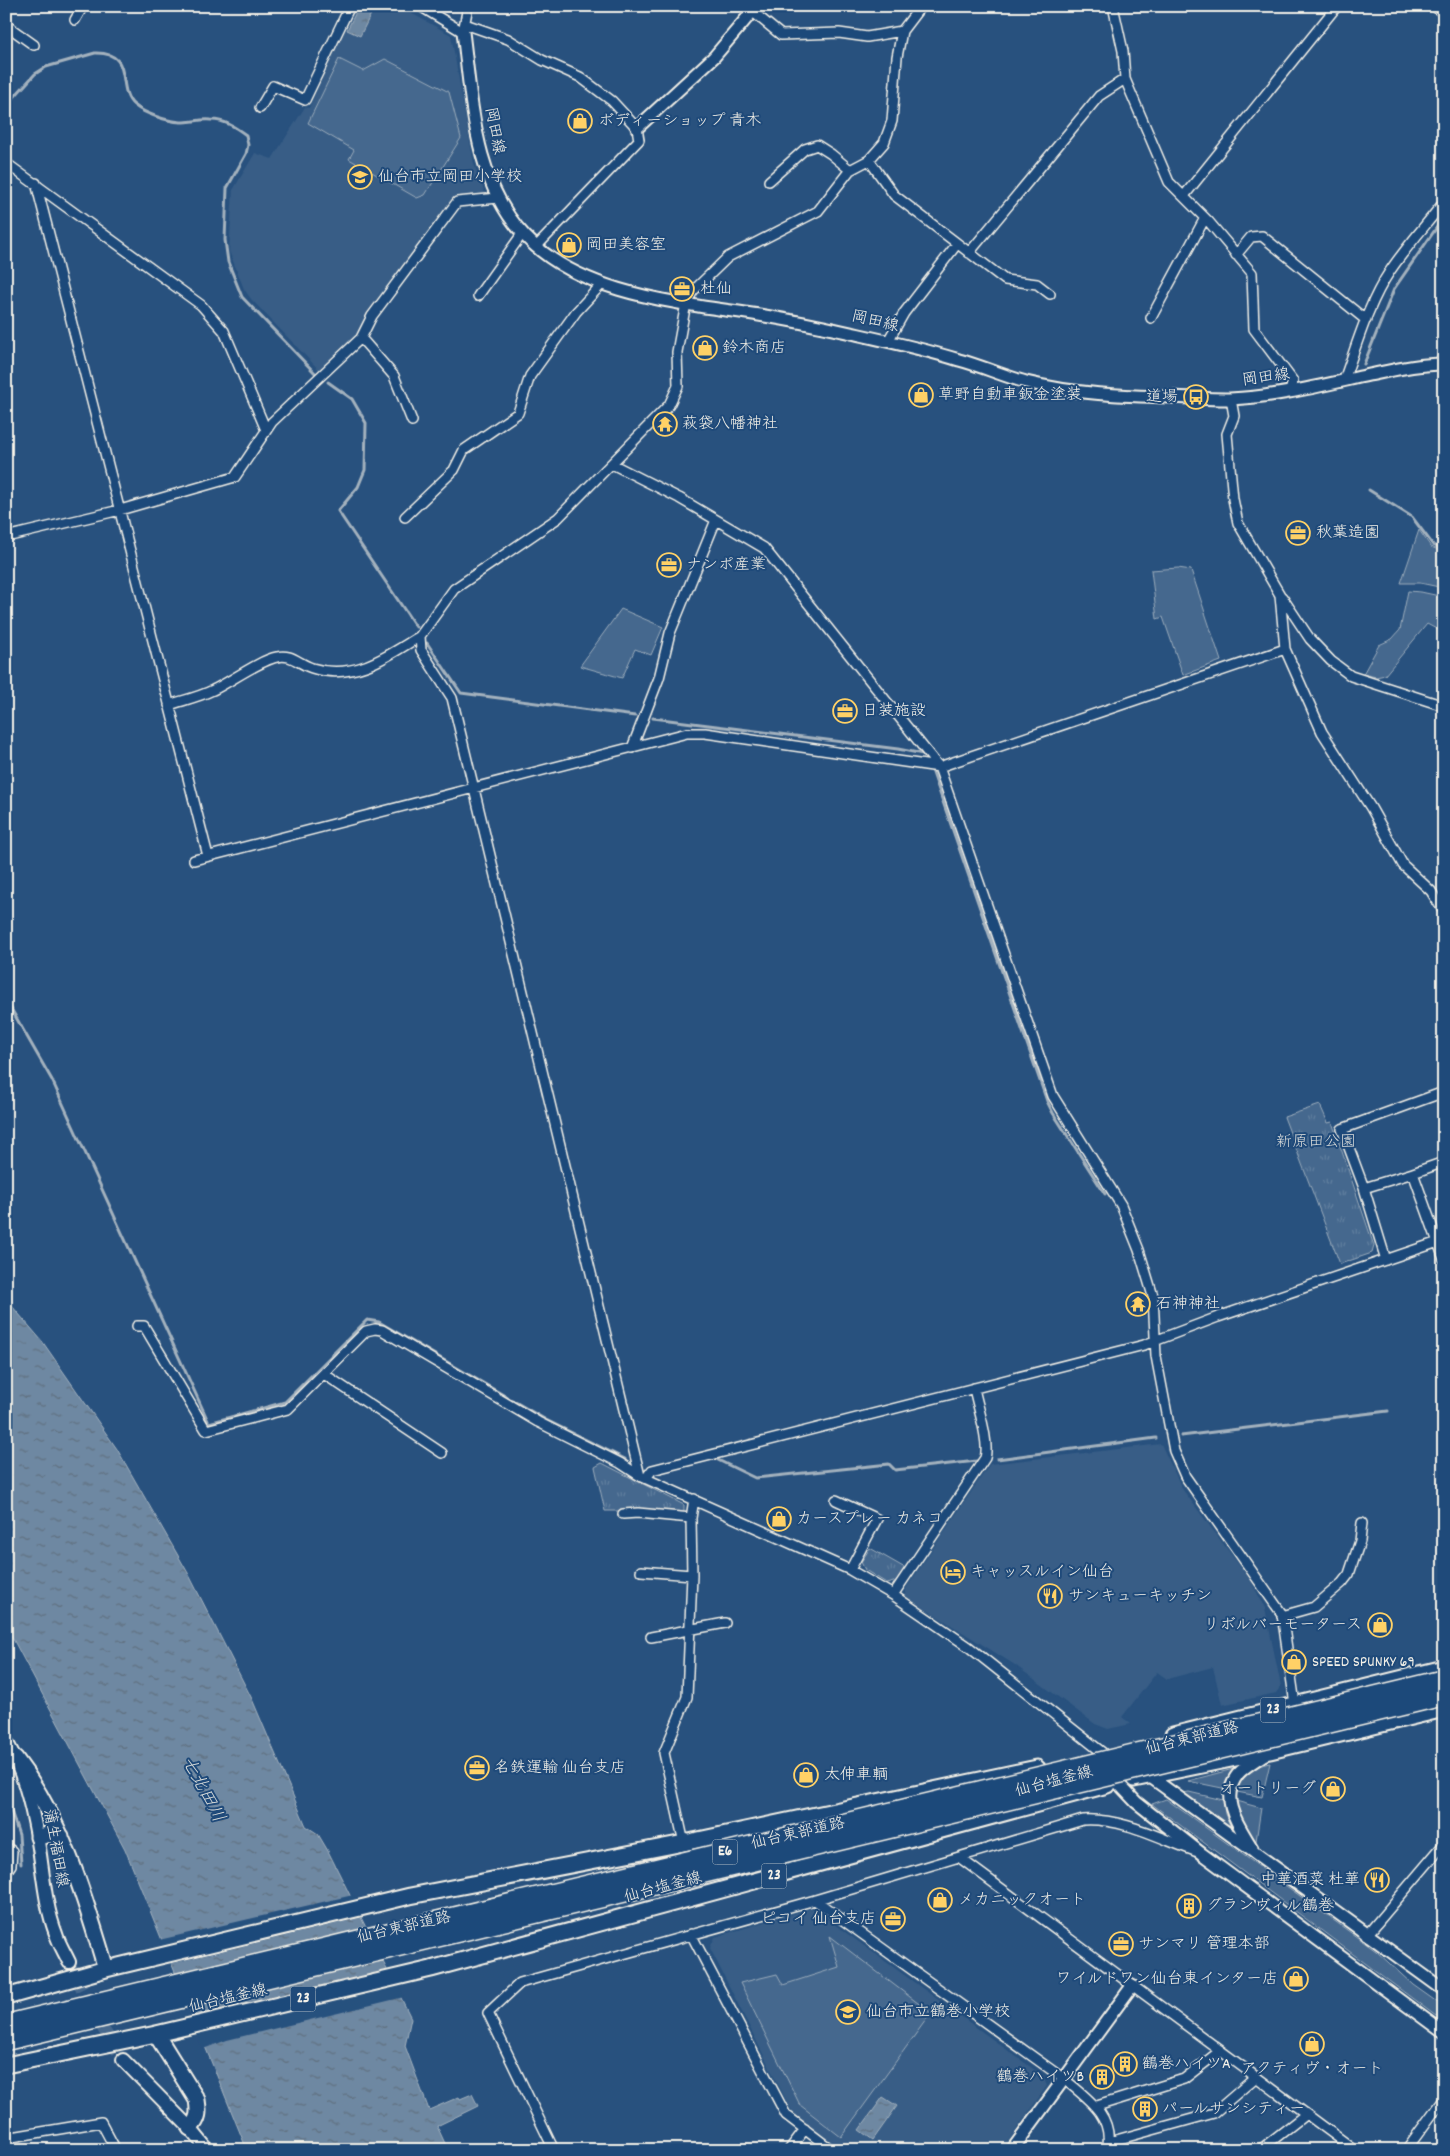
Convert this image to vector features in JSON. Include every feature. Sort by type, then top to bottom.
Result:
[{"type":"highway","name":"仙台東部道路","points":[[6,2024],[1444,1679]]},
{"type":"highway","name":"仙台東部道路","points":[[6,2041],[1444,1696]]},
{"type":"main road","name":"仙台塩釜線","points":[[6,1997],[106,1969],[396,1899],[684,1844],[1103,1753],[1444,1668]]},
{"type":"main road","name":"仙台塩釜線","points":[[6,2065],[156,2034],[431,1969],[1149,1775],[1270,1751],[1444,1709]]},
{"type":"main road","name":"蒲生福田線","points":[[6,1741],[15,1758],[28,1792],[38,1837],[44,1891],[55,1933],[69,1962]]},
{"type":"main road","points":[[15,1758],[32,1780],[61,1836],[80,1883],[106,1969]]},
{"type":"main road","points":[[38,1837],[52,1834],[61,1836]]},
{"type":"main road","points":[[156,2034],[197,2100],[199,2112],[196,2122],[190,2128]]},
{"type":"main road","points":[[123,2060],[190,2128],[208,2150]]},
{"type":"street","points":[[75,20],[83,6]]},
{"type":"street","points":[[260,108],[273,86],[305,100],[350,6]]},
{"type":"street","points":[[420,6],[464,28],[508,39],[542,60],[580,77],[612,101],[637,128],[639,140],[536,247]]},
{"type":"street","points":[[464,28],[468,6]]},
{"type":"street","points":[[169,705],[211,691],[274,657],[286,655],[310,667],[332,673],[359,669],[394,653],[420,636],[454,589],[558,518],[669,405],[678,386],[677,352],[686,303],[692,291],[728,257],[818,211],[850,170],[869,160],[884,143],[892,120],[897,57],[902,31],[921,6]]},
{"type":"street","points":[[1113,6],[1124,51],[1125,80],[1169,182],[1205,218],[1252,273],[1254,329],[1293,381],[1290,391]]},
{"type":"street","points":[[1184,196],[1337,6]]},
{"type":"street","points":[[1434,6],[1444,14]]},
{"type":"street","points":[[637,128],[714,57],[755,9],[780,35],[839,33],[866,37],[902,31]]},
{"type":"street","points":[[6,25],[34,45]]},
{"type":"street","name":"岡田線","points":[[464,28],[478,137],[486,172],[498,198],[522,234],[536,247],[568,269],[602,284],[686,303],[790,320],[888,341],[961,360],[1025,382],[1073,391],[1124,396],[1231,399],[1290,391],[1421,364],[1444,364]]},
{"type":"street","points":[[969,253],[1099,96],[1125,80]]},
{"type":"street","points":[[769,181],[805,149],[817,145],[832,154],[850,170]]},
{"type":"street","points":[[869,160],[894,195],[1005,280],[1036,284],[1050,294]]},
{"type":"street","points":[[6,163],[201,305],[224,331],[266,430]]},
{"type":"street","points":[[36,183],[208,856]]},
{"type":"street","points":[[6,537],[120,510],[235,477],[266,430],[361,338],[372,316],[458,202],[498,198]]},
{"type":"street","points":[[1344,380],[1366,320],[1390,270],[1444,202]]},
{"type":"street","points":[[1152,318],[1205,218]]},
{"type":"street","points":[[478,296],[522,234]]},
{"type":"street","points":[[1236,255],[1252,236],[1262,236],[1366,320]]},
{"type":"street","points":[[888,341],[904,313],[957,244]]},
{"type":"street","points":[[405,517],[454,470],[464,450],[518,413],[530,376],[576,312],[602,284]]},
{"type":"street","points":[[361,338],[394,376],[412,421]]},
{"type":"street","points":[[1231,399],[1234,416],[1227,434],[1233,499],[1238,523],[1280,595],[1310,639],[1331,662],[1351,676],[1444,706]]},
{"type":"street","points":[[612,464],[679,498],[764,548],[939,768],[1053,1096],[1121,1205],[1140,1250],[1154,1296],[1156,1356],[1174,1451],[1185,1476],[1267,1591],[1282,1616],[1295,1704]]},
{"type":"street","points":[[632,748],[658,678],[670,633],[716,520]]},
{"type":"street","points":[[1280,595],[1285,649],[1322,732],[1372,808],[1403,865],[1430,891],[1444,912]]},
{"type":"street","points":[[420,636],[421,650],[452,698],[643,1477]]},
{"type":"street","points":[[194,860],[687,734],[705,734],[939,768],[1285,649]]},
{"type":"street","points":[[1386,1260],[1364,1188],[1342,1129],[1444,1092]]},
{"type":"street","points":[[1364,1188],[1444,1162]]},
{"type":"street","points":[[1413,1173],[1441,1241],[1444,1259]]},
{"type":"street","points":[[643,1477],[652,1470],[1156,1342],[1218,1317],[1441,1241]]},
{"type":"street","points":[[137,1326],[144,1326],[206,1430],[288,1409],[366,1331],[382,1330],[538,1422],[620,1463],[643,1477],[850,1570],[893,1595],[969,1647],[1103,1753],[1149,1775],[1366,1936],[1444,1990]]},
{"type":"street","points":[[324,1374],[442,1453]]},
{"type":"street","points":[[893,1595],[987,1453],[974,1388]]},
{"type":"street","points":[[684,1844],[664,1752],[686,1698],[692,1575],[691,1518],[694,1499]]},
{"type":"street","points":[[836,1500],[877,1519],[850,1570]]},
{"type":"street","points":[[623,1514],[638,1513],[691,1518]]},
{"type":"street","points":[[1282,1616],[1314,1607],[1342,1583],[1348,1574],[1360,1541],[1362,1523]]},
{"type":"street","points":[[641,1571],[692,1575]]},
{"type":"street","points":[[651,1637],[724,1623]]},
{"type":"street","points":[[1256,1854],[1233,1816],[1230,1807],[1231,1789],[1239,1773],[1270,1751]]},
{"type":"street","points":[[1103,1753],[1118,1783],[1136,1802],[1202,1854],[1444,2033]]},
{"type":"street","points":[[554,2150],[488,2013],[520,1983],[815,1900],[1083,1820],[1096,1819],[1122,1823],[1202,1854]]},
{"type":"street","points":[[1366,1936],[1444,1844]]},
{"type":"street","points":[[6,1847],[12,1851],[12,1865],[6,1872]]},
{"type":"street","points":[[960,1858],[1355,2150]]},
{"type":"street","points":[[815,1900],[1064,2079],[1097,2106],[1107,2130],[1108,2146],[1214,2113],[1256,2077]]},
{"type":"street","points":[[691,1934],[786,2115],[832,2150]]},
{"type":"street","points":[[1012,2150],[1132,1986]]},
{"type":"street","points":[[1097,2106],[1184,2079],[1220,2051]]},
{"type":"street","points":[[1406,2150],[1444,2098]]},
{"type":"street","points":[[1260,2150],[1306,2114]]},
{"type":"street","points":[[6,2138],[101,2122],[116,2150]]},
{"type":"street","points":[[790,2150],[805,2129]]},
{"type":"shaded area","name":"仙台市立岡田小学校","points":[[355,6],[398,6],[451,35],[474,164],[485,193],[481,198],[458,195],[367,314],[358,333],[322,373],[251,299],[244,289],[229,251],[233,190],[255,153],[272,159],[305,107],[309,108]]},
{"type":"shaded area","points":[[1161,1444],[1183,1490],[1251,1581],[1265,1608],[1281,1686],[1276,1693],[1222,1705],[1213,1667],[1167,1679],[1157,1672],[1122,1717],[1131,1724],[1108,1729],[1095,1724],[1015,1665],[906,1597],[905,1590],[990,1464]]},
{"type":"shaded area","name":"仙台市立鶴巻小学校","points":[[812,1908],[1043,2076],[1047,2086],[1002,2150],[841,2150],[793,2114],[710,1948],[715,1937]]},
{"type":"green space","points":[[339,59],[363,71],[385,59],[449,92],[461,138],[425,195],[417,198],[349,159],[354,150],[308,123]]},
{"type":"green space","points":[[1419,530],[1431,547],[1444,552],[1444,588],[1420,583],[1401,583]]},
{"type":"green space","points":[[1178,568],[1191,570],[1221,661],[1183,675],[1163,617],[1157,619],[1151,570]]},
{"type":"green space","points":[[1408,591],[1444,597],[1444,633],[1427,624],[1385,675],[1376,677],[1363,674],[1379,645],[1392,639],[1400,630]]},
{"type":"green space","points":[[621,609],[663,627],[651,655],[635,649],[622,678],[580,666]]},
{"type":"green space","name":"新原田公園","points":[[1320,1105],[1328,1123],[1332,1122],[1374,1246],[1372,1253],[1340,1264],[1284,1117]]},
{"type":"green space","points":[[602,1463],[684,1505],[684,1514],[605,1511],[595,1467]]},
{"type":"green space","points":[[870,1548],[905,1568],[896,1581],[888,1584],[865,1570],[861,1562]]},
{"type":"green space","points":[[1270,1763],[1262,1797],[1237,1792],[1242,1780],[1249,1772],[1259,1766]]},
{"type":"green space","points":[[1237,1768],[1227,1789],[1188,1781]]},
{"type":"green space","points":[[1189,1792],[1223,1800],[1225,1814],[1232,1830],[1183,1793]]},
{"type":"green space","points":[[1166,1799],[1376,1951],[1413,1985],[1444,2007],[1444,2022],[1152,1804]]},
{"type":"green space","points":[[1236,1801],[1261,1808],[1256,1841],[1242,1823],[1237,1811]]},
{"type":"green space","points":[[830,1936],[931,2013],[841,2137],[800,2105],[740,1983],[777,1974],[783,1985],[839,1967]]},
{"type":"water","points":[[359,6],[375,6],[360,36],[347,30]]},
{"type":"water","name":"七北田川","points":[[6,1299],[42,1341],[117,1449],[188,1573],[252,1699],[306,1826],[318,1834],[328,1851],[411,2018],[405,2046],[429,2110],[459,2097],[460,2099],[472,2094],[478,2106],[437,2126],[448,2150],[247,2150],[125,1849],[6,1626]]},
{"type":"water","points":[[883,2097],[897,2106],[873,2140],[859,2130]]},
{"type":"pier","points":[[353,1895],[364,1917],[169,1964],[159,1940]]},
{"type":"pier","points":[[390,1969],[404,1997],[227,2040],[203,2049],[191,2018]]},
{"type":"waterway","points":[[6,106],[35,74],[46,67],[95,53],[108,54],[116,58],[120,65],[129,98],[134,105],[144,111],[162,119],[175,121],[221,121],[246,135],[248,145],[246,154],[227,188],[225,240],[228,262],[242,297],[316,374]]},
{"type":"waterway","points":[[1364,364],[1394,289],[1444,217]]},
{"type":"waterway","points":[[328,382],[352,399],[366,423],[365,470],[358,487],[338,511],[416,627]]},
{"type":"waterway","points":[[1369,490],[1412,517],[1433,545],[1444,550]]},
{"type":"waterway","points":[[427,643],[461,693],[635,716]]},
{"type":"waterway","points":[[653,718],[898,749],[923,754],[924,756]]},
{"type":"waterway","points":[[932,770],[1047,1101],[1105,1194]]},
{"type":"waterway","points":[[6,1000],[52,1080],[209,1423],[285,1402],[367,1320],[379,1322],[546,1420],[625,1459]]},
{"type":"waterway","points":[[1181,1436],[1388,1411]]},
{"type":"waterway","points":[[997,1459],[1156,1438]]},
{"type":"waterway","points":[[718,1460],[755,1478],[889,1464],[895,1470],[977,1461]]},
{"type":"waterway","points":[[6,1796],[19,1835],[21,1864]]},
{"type":"tunnel","points":[[69,1962],[95,2016],[123,2060]]},
{"type":"place","name":"ボディーショップ 青木","points":[[580,121]]},
{"type":"place","name":"仙台市立岡田小学校","points":[[360,177]]},
{"type":"place","name":"岡田美容室","points":[[569,245]]},
{"type":"place","name":"杜仙","points":[[682,289]]},
{"type":"place","name":"鈴木商店","points":[[705,348]]},
{"type":"place","name":"草野自動車鈑金塗装","points":[[921,395]]},
{"type":"place","name":"道場","points":[[1196,397]]},
{"type":"place","name":"萩袋八幡神社","points":[[665,424]]},
{"type":"place","name":"秋葉造園","points":[[1298,533]]},
{"type":"place","name":"ナンポ産業","points":[[669,565]]},
{"type":"place","name":"日装施設","points":[[845,711]]},
{"type":"place","name":"石神神社","points":[[1138,1304]]},
{"type":"place","name":"カースプレー カネコ","points":[[779,1519]]},
{"type":"place","name":"キャッスルイン仙台","points":[[953,1572]]},
{"type":"place","name":"サンキューキッチン","points":[[1050,1596]]},
{"type":"place","name":"リボルバーモータース","points":[[1380,1625]]},
{"type":"place","name":"SPEED SPUNKY 69","points":[[1294,1662]]},
{"type":"place","name":"名鉄運輸 仙台支店","points":[[477,1768]]},
{"type":"place","name":"太伸車輌","points":[[806,1775]]},
{"type":"place","name":"オートリーグ","points":[[1333,1789]]},
{"type":"place","name":"中華酒菜 杜華","points":[[1377,1880]]},
{"type":"place","name":"メカニックオート","points":[[940,1900]]},
{"type":"place","name":"グランヴィル鶴巻","points":[[1189,1906]]},
{"type":"place","name":"ピコイ 仙台支店","points":[[893,1919]]},
{"type":"place","name":"サンマリ 管理本部","points":[[1121,1944]]},
{"type":"place","name":"ワイルドワン仙台東インター店","points":[[1296,1979]]},
{"type":"place","name":"仙台市立鶴巻小学校","points":[[848,2012]]},
{"type":"place","name":"アクティヴ・オート","points":[[1312,2044]]},
{"type":"place","name":"鶴巻ハイツA","points":[[1125,2064]]},
{"type":"place","name":"鶴巻ハイツB","points":[[1102,2077]]},
{"type":"place","name":"パールサンシティー","points":[[1145,2109]]}]
